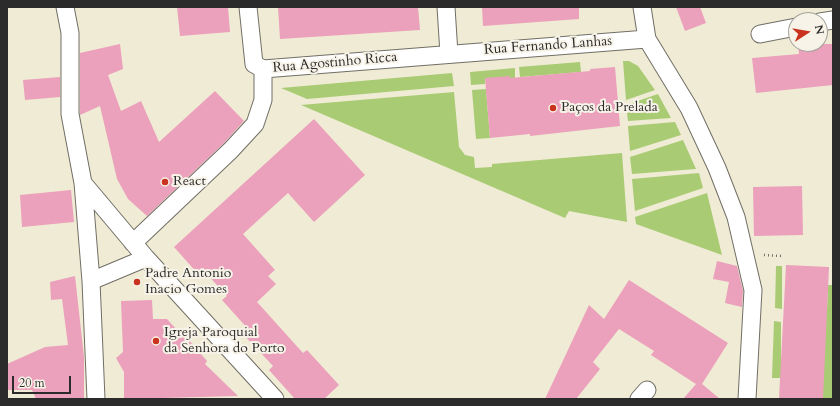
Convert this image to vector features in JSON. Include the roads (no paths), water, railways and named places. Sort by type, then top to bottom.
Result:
[{"type":"street","points":[[65,7],[70,33],[70,114],[84,183],[91,281],[96,399]]},
{"type":"street","name":"Rua Agostinho Ricca","points":[[248,7],[254,64],[263,70],[449,54]]},
{"type":"street","points":[[446,7],[449,54]]},
{"type":"street","points":[[642,7],[647,39],[690,108],[717,168],[736,217],[753,290],[748,399]]},
{"type":"street","points":[[760,34],[788,29]]},
{"type":"street","name":"Rua Fernando Lanhas","points":[[449,54],[647,39]]},
{"type":"street","points":[[133,243],[231,150],[256,124],[263,100],[263,70]]},
{"type":"street","points":[[84,183],[146,258],[275,399]]},
{"type":"street","points":[[91,281],[146,258]]},
{"type":"place","name":"Paços da Prelada","points":[[553,108]]},
{"type":"place","name":"React","points":[[165,182]]},
{"type":"place","name":"Padre Antonio Inacio Gomes","points":[[137,282]]},
{"type":"place","name":"Igreja Paroquial da Senhora do Porto","points":[[156,341]]}]
